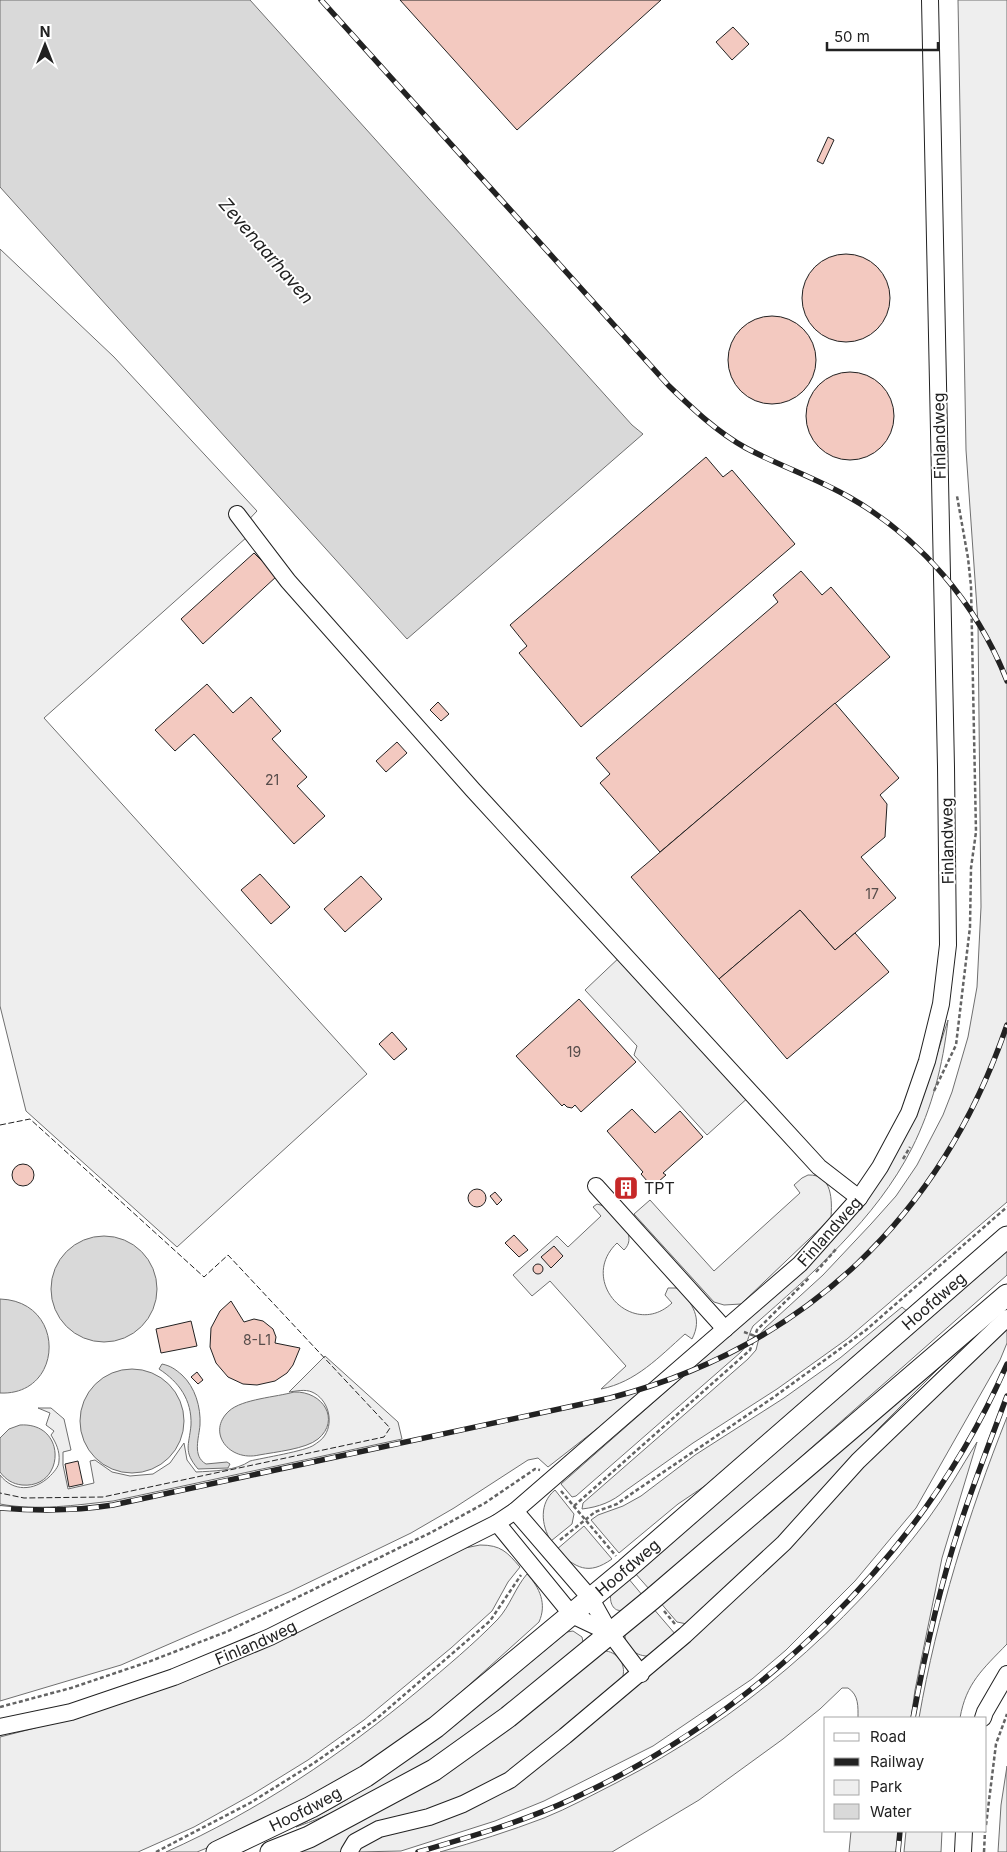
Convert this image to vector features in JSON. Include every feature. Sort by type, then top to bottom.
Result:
[{"type":"main road","name":"Hoofdweg","points":[[217,1852],[311,1807],[366,1776],[436,1727],[591,1599],[1007,1237]]},
{"type":"main road","name":"Hoofdweg","points":[[271,1852],[309,1837],[434,1770],[508,1717],[610,1633],[1007,1295]]},
{"type":"street","name":"Finlandweg","points":[[0,1727],[71,1712],[174,1677],[270,1637],[497,1523],[514,1511],[800,1264],[859,1198],[880,1167],[908,1113],[928,1061],[941,1004],[948,945],[946,757],[930,0]]},
{"type":"street","points":[[237,514],[288,581],[473,790],[819,1167],[859,1198]]},
{"type":"street","points":[[596,1186],[725,1329]]},
{"type":"street","points":[[349,1852],[355,1842],[379,1829],[446,1811],[510,1780],[641,1674],[784,1544],[858,1461],[1007,1318]]},
{"type":"street","points":[[514,1511],[591,1599],[610,1633],[641,1674]]},
{"type":"street","points":[[497,1523],[530,1566],[572,1615],[610,1633]]},
{"type":"street","points":[[984,1717],[1007,1674]]},
{"type":"street","points":[[963,1852],[964,1832]]},
{"type":"path","points":[[548,1550],[595,1512],[617,1504],[774,1397],[866,1330],[1007,1207]]},
{"type":"path","name":"Finlandweg","points":[[574,1506],[750,1350],[758,1330],[829,1259],[840,1243]]},
{"type":"path","points":[[156,1852],[250,1803],[314,1763],[374,1720],[490,1621],[516,1581],[530,1566]]},
{"type":"path","points":[[987,1817],[996,1744],[1007,1714]]},
{"type":"path","points":[[984,1852],[985,1832]]},
{"type":"green space","points":[[958,0],[1007,0],[1007,1202],[847,1339],[777,1389],[693,1443],[615,1498],[594,1507],[582,1509],[583,1503],[748,1359],[756,1350],[760,1334],[765,1328],[823,1275],[896,1196],[917,1165],[943,1115],[952,1092],[968,1037],[977,987],[981,907],[978,623],[966,450]]},
{"type":"green space","points":[[0,249],[114,357],[257,511],[241,528],[247,537],[44,718],[367,1074],[177,1247],[26,1111],[0,1006]]},
{"type":"green space","points":[[622,955],[751,1095],[707,1135],[634,1055],[637,1046],[585,990]]},
{"type":"green space","points":[[948,1020],[940,1070],[931,1102],[912,1148],[880,1198],[861,1222],[820,1266],[753,1326],[741,1352],[576,1496],[572,1497],[561,1484],[789,1283],[823,1251],[855,1214],[928,1082]]},
{"type":"green space","points":[[808,1175],[816,1176],[827,1184],[831,1197],[831,1218],[741,1304],[724,1305],[714,1302],[634,1214],[650,1200],[714,1271],[800,1193],[794,1185]]},
{"type":"green space","points":[[597,1204],[604,1206],[627,1230],[629,1236],[629,1241],[624,1250],[617,1243],[606,1258],[603,1274],[607,1288],[615,1301],[627,1310],[641,1315],[657,1313],[672,1303],[665,1295],[668,1288],[679,1288],[692,1306],[696,1318],[692,1339],[685,1334],[636,1375],[614,1386],[601,1389],[626,1366],[550,1281],[532,1296],[513,1275],[557,1236],[568,1247],[601,1216],[593,1207]]},
{"type":"green space","points":[[1007,1249],[1007,1275],[650,1590],[634,1572]]},
{"type":"green space","points":[[902,1307],[908,1312],[724,1473],[678,1504],[619,1553],[591,1520],[641,1496],[695,1455],[784,1398],[840,1358]]},
{"type":"green space","points":[[1007,1325],[1007,1343],[1000,1360],[916,1508],[855,1581],[786,1650],[752,1679],[653,1746],[544,1801],[495,1821],[401,1851],[356,1852],[364,1844],[516,1780],[838,1487]]},
{"type":"green space","points":[[325,1356],[398,1422],[402,1439],[113,1501],[42,1507],[0,1504],[0,1475],[5,1481],[17,1487],[30,1487],[43,1482],[56,1470],[59,1463],[58,1450],[51,1435],[54,1431],[46,1425],[50,1413],[38,1408],[51,1408],[64,1419],[71,1450],[63,1452],[63,1465],[68,1489],[94,1483],[90,1461],[95,1460],[112,1472],[130,1476],[153,1474],[170,1463],[184,1443],[187,1460],[196,1472],[231,1469],[250,1461],[293,1452],[314,1445],[323,1438],[328,1429],[329,1417],[326,1405],[318,1395],[312,1392],[304,1390],[289,1392]]},
{"type":"green space","points":[[940,1367],[880,1427],[788,1530],[687,1624],[677,1622],[659,1601],[910,1387]]},
{"type":"green space","points":[[645,1388],[612,1417],[548,1467],[538,1458],[528,1460],[454,1508],[411,1533],[289,1592],[121,1665],[0,1701],[0,1507],[60,1511],[119,1503],[603,1400]]},
{"type":"green space","points":[[1007,1417],[1007,1644],[983,1669],[971,1686],[966,1695],[960,1717],[919,1717],[944,1603],[979,1491]]},
{"type":"green space","points":[[977,1442],[942,1558],[911,1717],[858,1717],[857,1701],[854,1694],[848,1688],[842,1688],[820,1709],[783,1739],[699,1800],[612,1852],[440,1852],[544,1818],[571,1806],[662,1758],[747,1701],[787,1669],[861,1598],[896,1560],[935,1510]]},
{"type":"green space","points":[[555,1490],[574,1514],[572,1524],[551,1541],[545,1528],[543,1514],[546,1501]]},
{"type":"green space","points":[[584,1526],[612,1559],[596,1567],[582,1568],[556,1550]]},
{"type":"green space","points":[[480,1545],[493,1546],[503,1550],[520,1567],[508,1582],[492,1611],[451,1648],[364,1720],[308,1760],[194,1827],[138,1852],[0,1852],[0,1737],[35,1728],[465,1548]]},
{"type":"green space","points":[[527,1574],[541,1596],[542,1609],[539,1622],[418,1731],[372,1763],[246,1832],[197,1852],[166,1852],[266,1800],[329,1759],[390,1714],[460,1655],[498,1619]]},
{"type":"green space","points":[[628,1578],[643,1596],[625,1609],[617,1610],[611,1603],[611,1594]]},
{"type":"green space","points":[[652,1607],[676,1635],[650,1656],[645,1656],[636,1653],[629,1647],[625,1633]]},
{"type":"green space","points":[[573,1631],[582,1637],[583,1642],[516,1700],[470,1735],[423,1766],[372,1794],[296,1827],[328,1811],[375,1781],[431,1741],[567,1632]]},
{"type":"green space","points":[[606,1651],[615,1654],[621,1661],[623,1665],[622,1679],[499,1781],[345,1852],[293,1852]]},
{"type":"green space","points":[[1007,1766],[1007,1852],[998,1852],[1001,1805]]},
{"type":"green space","points":[[851,1832],[900,1832],[898,1852],[849,1852]]},
{"type":"green space","points":[[906,1832],[942,1832],[941,1852],[904,1852]]},
{"type":"water","name":"Zevenaarhaven","points":[[0,0],[250,0],[632,425],[643,434],[407,639],[0,187]]},
{"type":"water","points":[[104,1236],[124,1240],[141,1252],[153,1269],[157,1289],[153,1309],[141,1326],[124,1338],[104,1342],[84,1338],[67,1326],[55,1309],[51,1289],[55,1269],[67,1252],[84,1240]]},
{"type":"water","points":[[0,1299],[22,1304],[37,1315],[46,1330],[49,1348],[46,1365],[36,1380],[21,1390],[0,1393]]},
{"type":"water","points":[[162,1364],[173,1368],[182,1375],[194,1391],[200,1425],[197,1446],[202,1461],[206,1464],[227,1462],[230,1464],[228,1468],[198,1469],[193,1463],[188,1448],[191,1416],[187,1400],[173,1380],[159,1369]]},
{"type":"water","points":[[132,1369],[152,1373],[169,1384],[180,1401],[184,1421],[180,1441],[169,1458],[152,1469],[132,1473],[112,1469],[95,1458],[84,1441],[80,1421],[84,1401],[95,1384],[112,1373]]},
{"type":"water","points":[[294,1392],[313,1396],[326,1408],[328,1424],[318,1439],[298,1448],[248,1456],[230,1450],[224,1443],[220,1436],[220,1428],[222,1419],[229,1411],[251,1401]]},
{"type":"water","points":[[20,1425],[36,1427],[47,1434],[53,1444],[55,1455],[53,1467],[47,1477],[36,1483],[16,1484],[0,1472],[0,1438],[9,1429]]},
{"type":"building","points":[[400,0],[661,0],[517,130]]},
{"type":"building","points":[[733,27],[749,44],[732,60],[716,42]]},
{"type":"building","points":[[828,137],[834,140],[823,164],[817,161]]},
{"type":"building","points":[[846,254],[863,258],[877,267],[886,281],[890,298],[886,315],[877,329],[863,338],[846,342],[829,338],[815,329],[806,315],[802,298],[806,281],[815,267],[829,258]]},
{"type":"building","points":[[772,316],[789,320],[803,329],[812,343],[816,360],[812,377],[803,391],[789,400],[772,404],[755,400],[741,391],[732,377],[728,360],[732,343],[741,329],[755,320]]},
{"type":"building","points":[[850,372],[867,376],[881,385],[890,399],[894,416],[890,433],[881,447],[867,456],[850,460],[833,456],[819,447],[810,433],[806,416],[810,399],[819,385],[833,376]]},
{"type":"building","points":[[706,457],[723,477],[732,470],[795,544],[581,727],[519,653],[527,646],[510,625]]},
{"type":"building","points":[[254,553],[277,576],[203,644],[181,619]]},
{"type":"building","points":[[801,571],[822,595],[831,587],[890,657],[660,852],[600,783],[610,774],[596,758],[778,602],[773,595]]},
{"type":"building","points":[[207,684],[233,713],[251,697],[281,731],[272,739],[307,777],[297,786],[325,816],[294,844],[194,734],[175,751],[155,730]]},
{"type":"building","points":[[438,702],[449,714],[441,721],[430,710]]},
{"type":"building","points":[[835,703],[899,778],[880,795],[887,804],[885,837],[861,857],[896,898],[835,950],[800,910],[719,979],[631,877]]},
{"type":"building","points":[[397,742],[407,753],[386,772],[376,761]]},
{"type":"building","points":[[260,874],[290,907],[271,924],[241,890]]},
{"type":"building","points":[[361,876],[382,899],[345,932],[324,909]]},
{"type":"building","points":[[800,910],[835,950],[855,933],[889,972],[787,1059],[719,979]]},
{"type":"building","points":[[579,999],[636,1062],[581,1112],[575,1105],[572,1108],[564,1104],[562,1106],[516,1056]]},
{"type":"building","points":[[392,1032],[407,1049],[394,1060],[379,1044]]},
{"type":"building","points":[[632,1109],[655,1133],[680,1111],[703,1137],[663,1173],[666,1175],[658,1182],[648,1182],[641,1174],[643,1172],[607,1131]]},
{"type":"building","points":[[23,1164],[31,1167],[34,1175],[31,1183],[23,1186],[15,1183],[12,1175],[15,1167]]},
{"type":"building","name":"TPT","points":[[627,1180],[636,1191],[631,1196],[621,1195],[616,1190]]},
{"type":"building","points":[[477,1189],[483,1192],[486,1198],[483,1204],[477,1207],[471,1204],[468,1198],[471,1192]]},
{"type":"building","points":[[495,1192],[502,1200],[497,1205],[490,1196]]},
{"type":"building","points":[[514,1235],[528,1250],[519,1257],[505,1243]]},
{"type":"building","points":[[554,1246],[563,1256],[551,1268],[541,1257]]},
{"type":"building","points":[[536,1264],[540,1264],[543,1269],[542,1273],[536,1274],[533,1271],[533,1267]]},
{"type":"building","points":[[231,1301],[244,1322],[254,1319],[263,1321],[273,1329],[276,1337],[275,1343],[300,1348],[293,1365],[287,1373],[275,1381],[257,1385],[243,1384],[228,1377],[216,1363],[210,1347],[211,1328],[220,1311]]},
{"type":"building","points":[[191,1321],[197,1346],[161,1353],[156,1329]]},
{"type":"building","points":[[197,1372],[203,1380],[198,1384],[191,1377]]},
{"type":"building","points":[[78,1461],[83,1484],[69,1487],[65,1464]]},
{"type":"railway","points":[[321,0],[669,386],[687,403],[735,442],[849,497],[900,532],[923,553],[963,600],[995,653],[1007,681]]},
{"type":"railway","points":[[0,1508],[56,1510],[113,1505],[610,1398],[680,1375],[745,1345],[804,1308],[857,1264],[904,1213],[945,1156],[979,1093],[1007,1025]]},
{"type":"railway","points":[[418,1852],[515,1822],[572,1799],[641,1764],[707,1722],[770,1674],[828,1621],[882,1563],[931,1500],[972,1434],[1007,1364]]},
{"type":"railway","points":[[913,1717],[933,1621],[952,1549],[1007,1396]]},
{"type":"railway","points":[[898,1852],[900,1832]]},
{"type":"fence","points":[[0,1125],[30,1119],[204,1277],[228,1255],[390,1428],[384,1437],[103,1497],[24,1498],[0,1493]]},
{"type":"place","name":"TPT","points":[[626,1188]]}]
